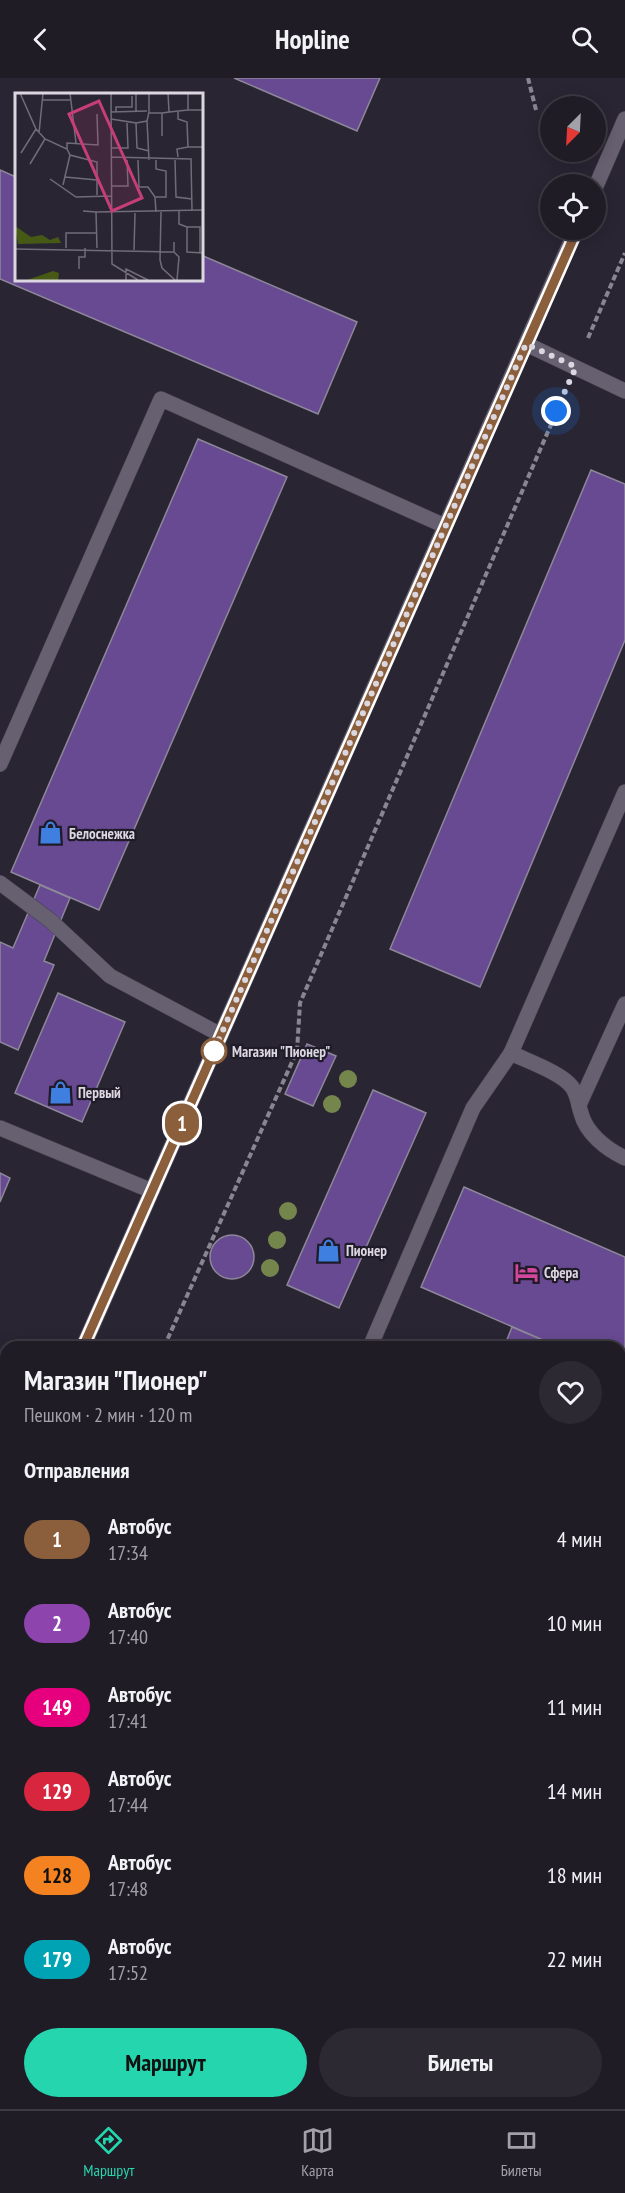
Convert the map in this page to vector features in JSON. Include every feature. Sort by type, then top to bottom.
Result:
[{"type":"street","points":[[601,174],[625,119]]},
{"type":"street","points":[[86,1341],[572,240]]},
{"type":"street","points":[[526,344],[625,391]]},
{"type":"street","points":[[0,765],[161,399],[445,526]]},
{"type":"street","points":[[373,1341],[473,1108],[511,1053],[625,792]]},
{"type":"street","points":[[0,883],[51,921],[110,976],[220,1035]]},
{"type":"street","points":[[579,1105],[625,1004]]},
{"type":"street","points":[[511,1053],[571,1084],[581,1114],[593,1136],[625,1158]]},
{"type":"street","points":[[0,1128],[152,1191]]},
{"type":"path","points":[[528,78],[536,110]]},
{"type":"path","points":[[167,1341],[297,1051],[300,1003],[625,253]]},
{"type":"building","points":[[234,78],[380,78],[357,131]]},
{"type":"building","points":[[0,170],[15,177],[15,280],[202,280],[202,255],[357,322],[318,414],[0,279]]},
{"type":"building","points":[[198,439],[287,477],[99,910],[11,872]]},
{"type":"building","points":[[591,470],[625,484],[625,640],[480,987],[390,949]]},
{"type":"building","points":[[40,885],[70,898],[44,961],[54,965],[18,1050],[0,1042],[0,942],[13,948]]},
{"type":"building","points":[[58,993],[125,1022],[82,1122],[15,1093]]},
{"type":"building","points":[[307,1044],[336,1056],[313,1106],[285,1094]]},
{"type":"building","points":[[373,1090],[426,1113],[339,1308],[287,1285]]},
{"type":"building","points":[[0,1173],[10,1178],[0,1202]]},
{"type":"building","name":"Сфера","points":[[464,1187],[625,1257],[625,1341],[545,1341],[421,1287]]},
{"type":"building","points":[[232,1235],[247,1242],[254,1257],[247,1272],[232,1279],[217,1272],[210,1257],[217,1242]]},
{"type":"building","points":[[512,1327],[545,1341],[506,1341]]},
{"type":"bus line","name":"1","points":[[86,1341],[573,240]]},
{"type":"place","name":"Белоснежка","points":[[51,833]]},
{"type":"place","name":"Магазин \"Пионер\"","points":[[214,1051]]},
{"type":"place","name":"Первый","points":[[60,1092]]},
{"type":"place","name":"Пионер","points":[[328,1250]]},
{"type":"place","name":"Сфера","points":[[526,1272]]},
{"type":"route","points":[[214,1051],[212,1055],[526,344],[576,367],[556,411]]}]
